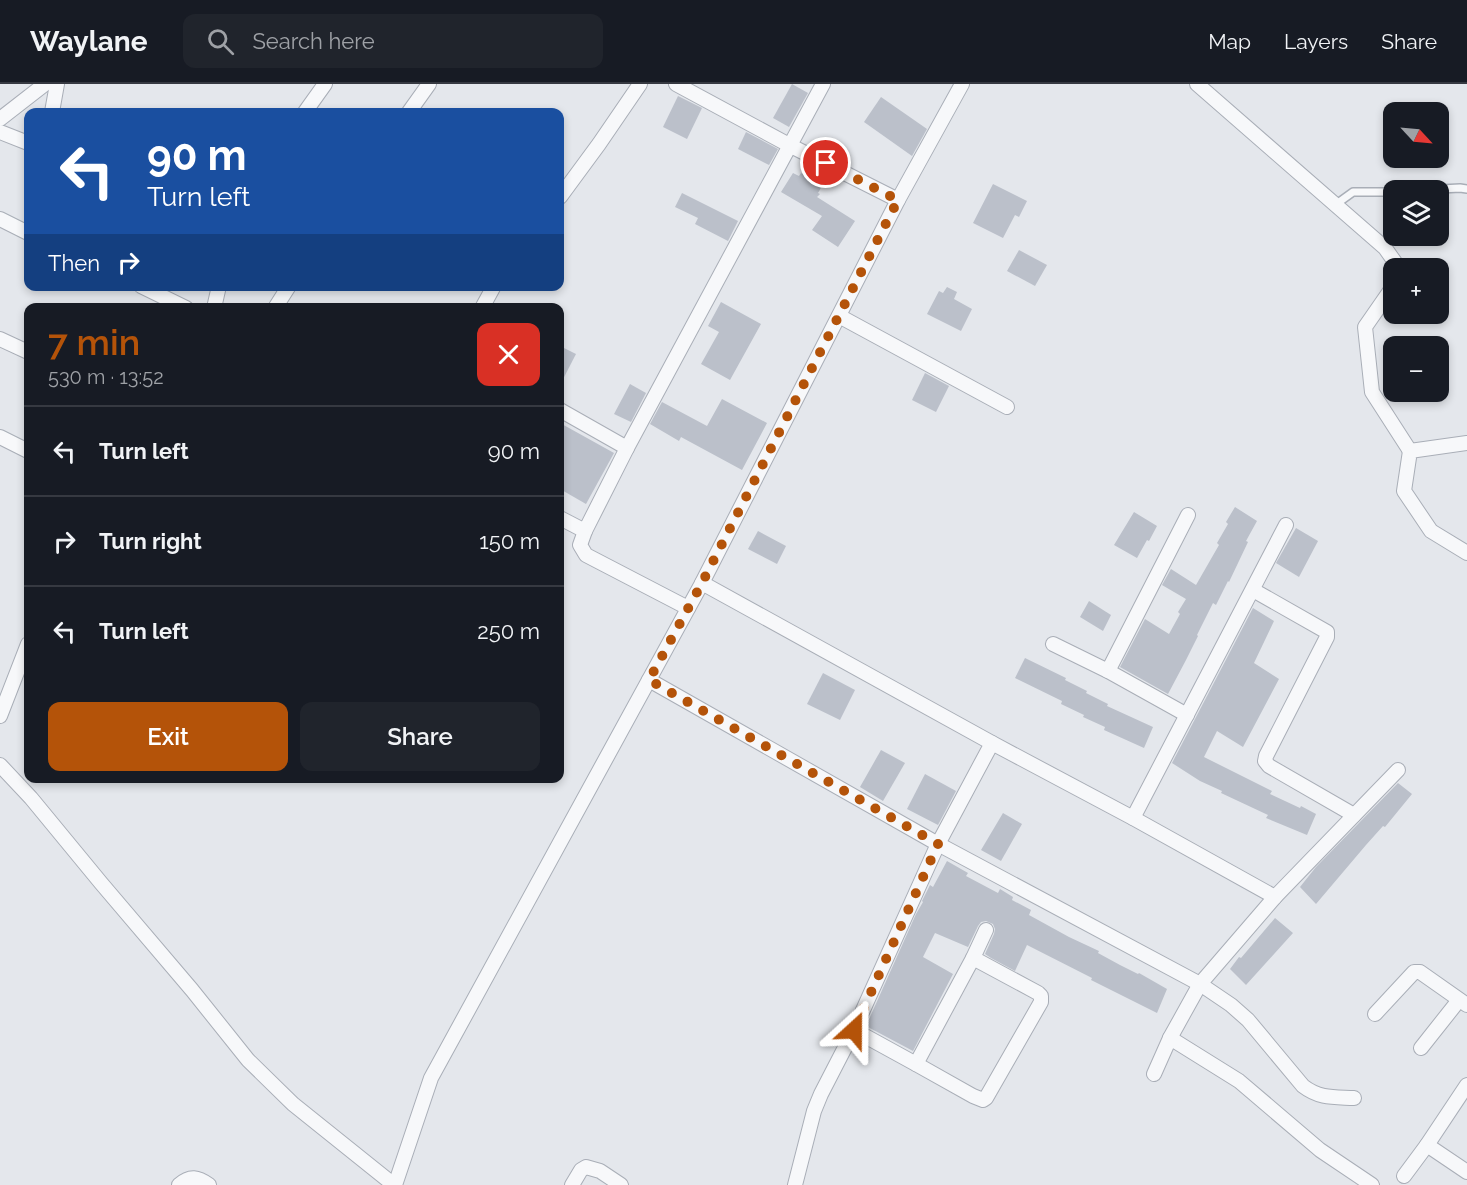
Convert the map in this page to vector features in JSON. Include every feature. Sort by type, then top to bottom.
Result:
[{"type":"street","points":[[0,119],[45,84]]},
{"type":"street","points":[[53,108],[57,84]]},
{"type":"street","points":[[308,108],[325,84]]},
{"type":"street","points":[[412,108],[429,84]]},
{"type":"street","points":[[564,192],[640,84]]},
{"type":"street","points":[[676,84],[898,200]]},
{"type":"street","points":[[688,608],[586,555],[580,545],[627,448],[823,84]]},
{"type":"street","points":[[0,765],[31,798],[248,1060],[293,1104],[395,1185],[431,1078],[702,583],[898,200],[962,84]]},
{"type":"street","points":[[1197,84],[1385,248],[1392,258]]},
{"type":"street","points":[[0,132],[24,141]]},
{"type":"street","points":[[0,219],[24,232]]},
{"type":"street","points":[[151,291],[176,303]]},
{"type":"street","points":[[1383,301],[1365,327],[1372,392],[1410,451],[1404,491],[1431,531],[1467,553]]},
{"type":"street","points":[[839,316],[1007,407]]},
{"type":"street","points":[[0,339],[24,350]]},
{"type":"street","points":[[564,412],[627,448]]},
{"type":"street","points":[[0,437],[24,449]]},
{"type":"street","points":[[1410,451],[1467,443]]},
{"type":"street","points":[[1108,671],[1188,515]]},
{"type":"street","points":[[564,520],[585,531]]},
{"type":"street","points":[[1133,818],[1286,525]]},
{"type":"street","points":[[702,583],[1275,897]]},
{"type":"street","points":[[1253,590],[1327,632],[1327,637],[1265,761],[1269,766],[1354,816]]},
{"type":"street","points":[[1053,644],[1108,671],[1187,715]]},
{"type":"street","points":[[0,716],[24,654]]},
{"type":"street","points":[[649,680],[938,844],[1200,984],[1248,1020],[1303,1086],[1312,1093],[1354,1098]]},
{"type":"street","points":[[795,1185],[814,1111],[821,1094],[854,1030],[938,844],[992,743]]},
{"type":"street","points":[[1154,1074],[1170,1038],[1200,984],[1275,897],[1398,770]]},
{"type":"street","points":[[916,1064],[986,930]]},
{"type":"street","points":[[854,1030],[983,1100],[1041,1002],[1041,996],[973,958]]},
{"type":"street","points":[[1375,1014],[1414,972],[1420,972],[1463,1002],[1420,1048]]},
{"type":"street","points":[[1170,1038],[1239,1081],[1320,1150],[1371,1185]]},
{"type":"street","points":[[1404,1176],[1466,1086]]},
{"type":"street","points":[[1427,1145],[1467,1172]]},
{"type":"street","points":[[572,1185],[581,1170],[586,1167],[600,1171],[621,1185]]},
{"type":"street","points":[[179,1185],[190,1177],[199,1178],[209,1185]]},
{"type":"lane","points":[[1449,189],[1467,189]]},
{"type":"lane","points":[[1335,205],[1353,192],[1383,192]]},
{"type":"building","points":[[792,84],[808,93],[789,127],[773,118]]},
{"type":"building","points":[[678,96],[702,108],[687,139],[663,127]]},
{"type":"building","points":[[881,97],[927,129],[912,156],[864,122]]},
{"type":"building","points":[[746,132],[778,149],[769,165],[738,149]]},
{"type":"building","points":[[793,173],[799,176],[801,173],[822,186],[817,197],[855,221],[838,247],[812,230],[822,216],[781,192]]},
{"type":"building","points":[[993,184],[1027,201],[1019,217],[1015,215],[1003,238],[973,223]]},
{"type":"building","points":[[682,193],[738,221],[728,241],[695,224],[698,218],[675,207]]},
{"type":"building","points":[[1019,250],[1047,265],[1035,286],[1007,271]]},
{"type":"building","points":[[947,287],[957,292],[954,299],[972,309],[961,331],[927,314],[939,291],[943,293]]},
{"type":"building","points":[[721,302],[761,324],[730,380],[701,364],[719,332],[708,326]]},
{"type":"building","points":[[564,348],[576,354],[564,377]]},
{"type":"building","points":[[925,373],[949,386],[936,412],[912,400]]},
{"type":"building","points":[[630,384],[646,393],[631,422],[614,414]]},
{"type":"building","points":[[722,399],[767,423],[742,470],[681,437],[679,441],[650,424],[662,402],[707,426]]},
{"type":"building","points":[[564,425],[614,453],[586,504],[564,491]]},
{"type":"building","points":[[1235,507],[1257,521],[1229,582],[1216,605],[1213,603],[1168,694],[1120,667],[1145,619],[1169,634],[1186,599],[1162,585],[1171,569],[1196,585],[1219,545],[1217,543]]},
{"type":"building","points":[[1134,512],[1157,526],[1137,558],[1114,545]]},
{"type":"building","points":[[1296,528],[1318,541],[1299,577],[1276,563]]},
{"type":"building","points":[[758,531],[786,546],[777,564],[748,549]]},
{"type":"building","points":[[1089,601],[1111,615],[1103,631],[1080,617]]},
{"type":"building","points":[[1253,608],[1274,621],[1254,663],[1279,679],[1243,747],[1217,731],[1204,757],[1272,791],[1270,794],[1316,814],[1307,835],[1266,818],[1268,815],[1221,793],[1222,791],[1200,781],[1172,763]]},
{"type":"building","points":[[1025,658],[1066,678],[1065,680],[1087,691],[1086,693],[1108,704],[1107,706],[1153,727],[1144,748],[1104,730],[1105,727],[1061,704],[1062,701],[1015,678]]},
{"type":"building","points":[[823,673],[855,690],[840,720],[807,704]]},
{"type":"building","points":[[881,750],[905,763],[883,801],[860,787]]},
{"type":"building","points":[[925,774],[956,791],[938,825],[907,809]]},
{"type":"building","points":[[1398,783],[1412,794],[1316,904],[1300,887],[1316,867]]},
{"type":"building","points":[[1003,813],[1022,824],[1001,861],[981,850]]},
{"type":"building","points":[[947,861],[968,873],[966,876],[998,893],[1000,889],[1013,897],[1012,900],[1031,910],[1029,915],[1167,989],[1157,1013],[1027,945],[1015,971],[985,954],[995,929],[993,924],[986,921],[981,922],[978,926],[968,947],[935,933],[923,957],[953,974],[913,1051],[866,1026],[922,901],[930,885],[933,887]]},
{"type":"building","points":[[1275,918],[1293,933],[1246,985],[1230,969]]},
{"type":"route","points":[[826,163],[898,200],[702,583],[649,680],[938,844],[854,1030]]}]
